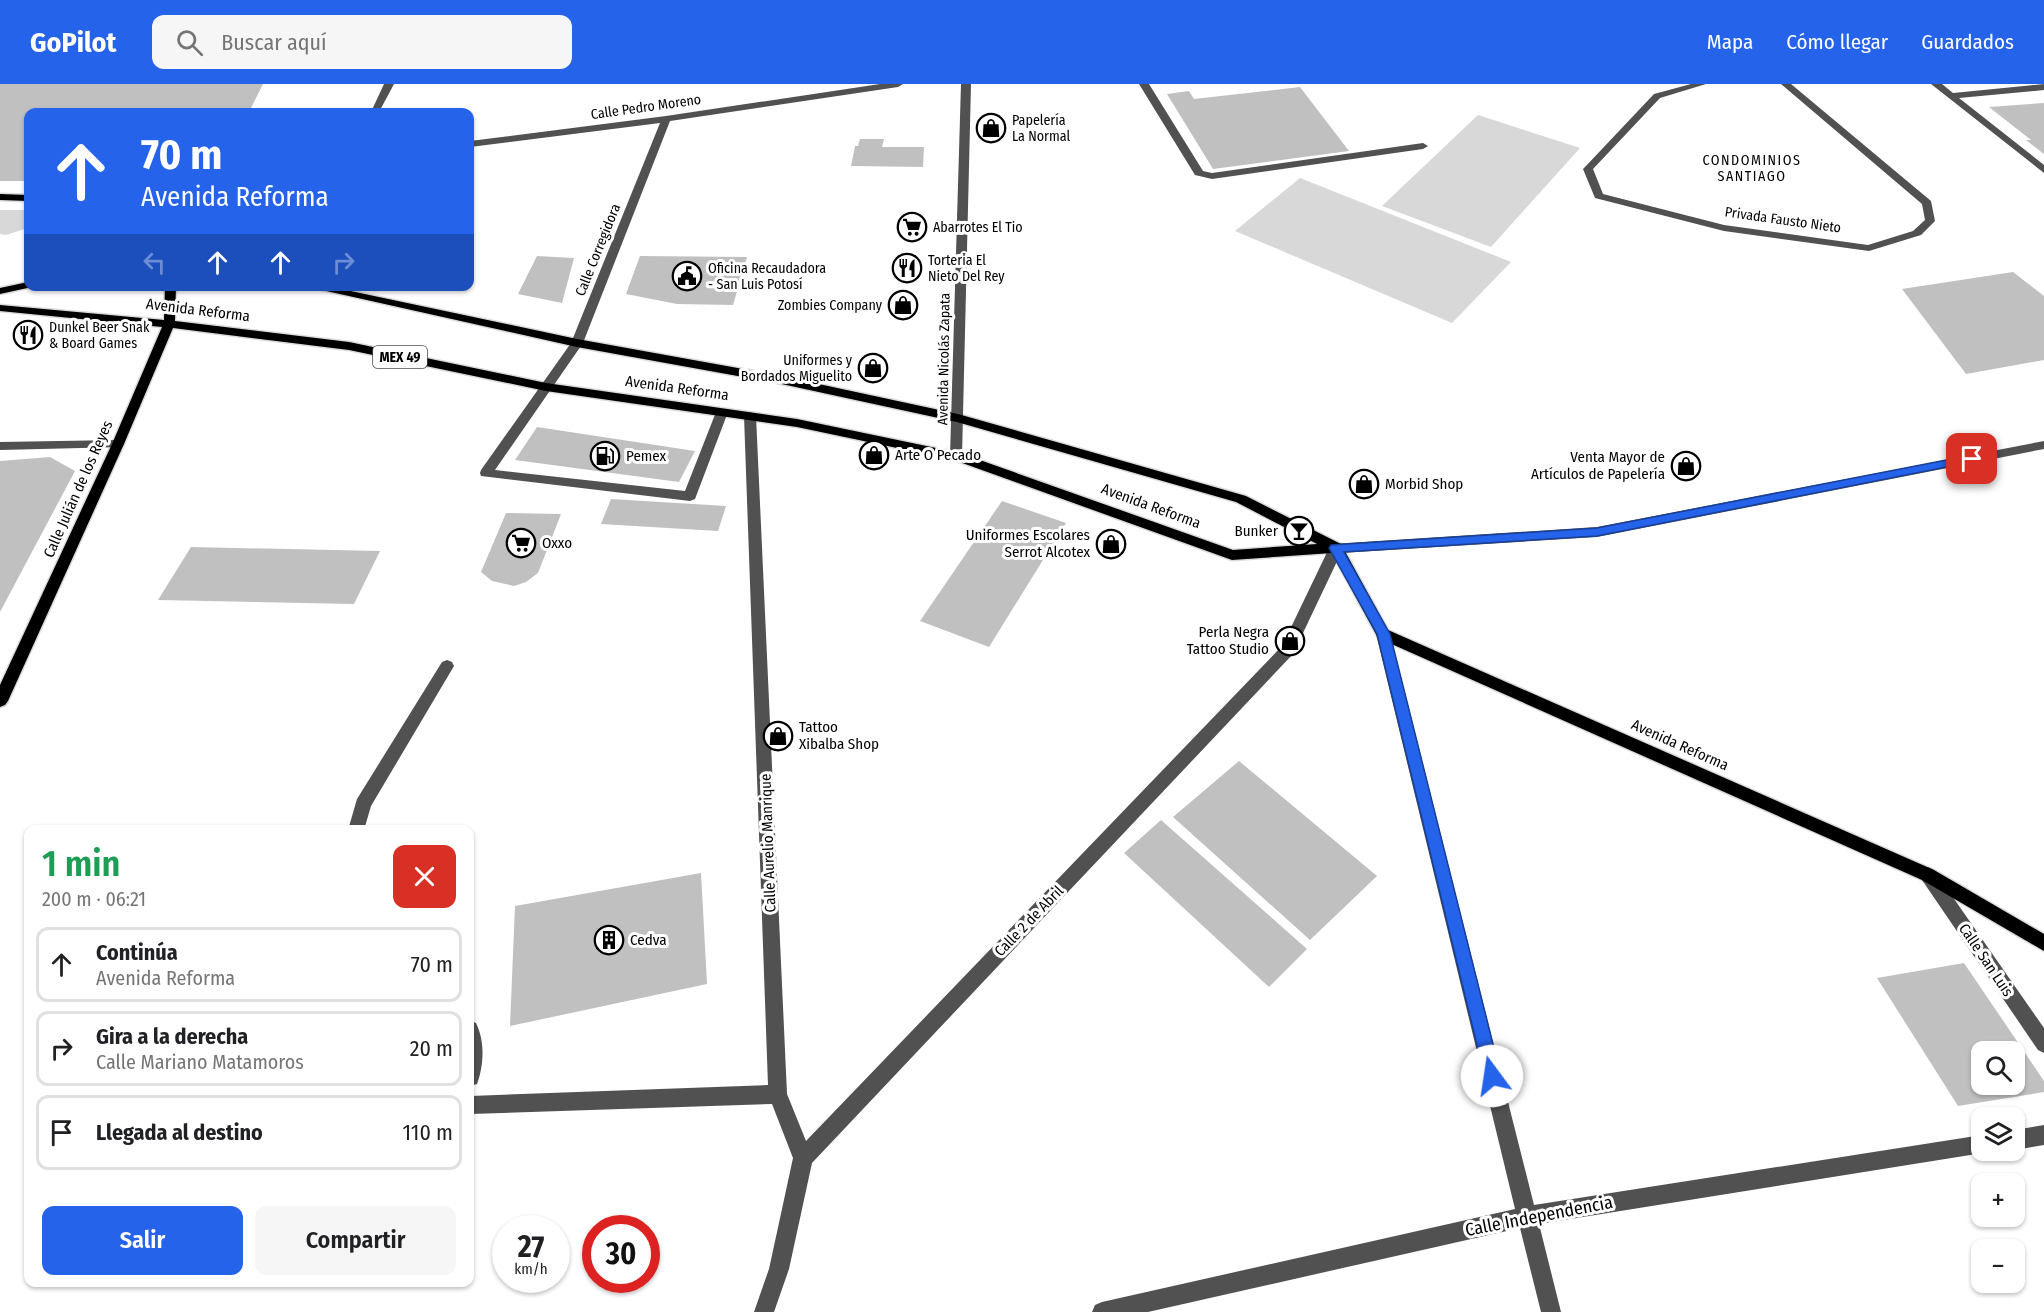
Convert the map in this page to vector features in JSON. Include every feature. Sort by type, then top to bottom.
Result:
[{"type":"main road","points":[[0,197],[24,198]]},
{"type":"main road","points":[[0,291],[24,286]]},
{"type":"main road","name":"Calle Julián de los Reyes","points":[[0,701],[118,444],[169,324],[171,291]]},
{"type":"main road","name":"Avenida Reforma","points":[[333,291],[577,343],[777,379],[958,418],[1241,499],[1335,548]]},
{"type":"main road","name":"Avenida Reforma","points":[[0,308],[169,324],[349,346],[546,387],[797,423],[956,456],[1232,555],[1335,548]]},
{"type":"main road","points":[[1335,548],[1383,634]]},
{"type":"main road","name":"Avenida Reforma","points":[[1383,634],[1928,875],[2044,944]]},
{"type":"street","points":[[377,108],[389,84]]},
{"type":"street","name":"Calle Pedro Moreno","points":[[474,143],[898,84]]},
{"type":"street","name":"Avenida Nicolás Zapata","points":[[956,456],[966,84]]},
{"type":"street","points":[[1144,84],[1199,173],[1212,176],[1423,146]]},
{"type":"street","name":"Privada Fausto Nieto","points":[[1701,84],[1657,96],[1588,169],[1599,196],[1724,228],[1869,248],[1917,233],[1930,221],[1926,203],[1786,84]]},
{"type":"street","points":[[1936,84],[2044,170]]},
{"type":"street","points":[[1951,96],[2044,87]]},
{"type":"street","name":"Calle Corregidora","points":[[666,118],[577,343],[486,473],[690,496],[722,412]]},
{"type":"street","name":"Calle Aurelio Manrique","points":[[750,417],[778,1094],[803,1158]]},
{"type":"street","points":[[0,446],[118,444]]},
{"type":"street","points":[[1335,548],[1597,532],[2044,445]]},
{"type":"street","name":"Calle 2 de Abril","points":[[803,1158],[1288,650],[1335,548]]},
{"type":"street","points":[[1383,634],[1551,1312]]},
{"type":"street","points":[[357,825],[363,804],[447,666]]},
{"type":"street","name":"Calle San Luis","points":[[1928,875],[2044,1044]]},
{"type":"street","points":[[474,1105],[778,1094]]},
{"type":"street","points":[[2025,1138],[2044,1135]]},
{"type":"street","name":"Calle Independencia","points":[[1102,1312],[1527,1216],[1971,1147]]},
{"type":"street","points":[[764,1312],[779,1269],[803,1158]]},
{"type":"shaded area","points":[[1478,115],[1580,148],[1491,247],[1382,206]]},
{"type":"shaded area","points":[[1300,178],[1511,262],[1452,323],[1235,231]]},
{"type":"shaded area","points":[[0,210],[24,210],[24,229],[6,235],[0,234]]},
{"type":"building","points":[[0,84],[263,84],[251,108],[24,108],[24,181],[0,181]]},
{"type":"building","points":[[1300,87],[1349,151],[1213,169],[1167,94],[1189,91],[1194,99]]},
{"type":"building","points":[[2044,103],[2044,154],[2026,140],[2031,140],[1989,107]]},
{"type":"building","points":[[860,139],[884,139],[882,147],[924,147],[923,167],[851,166],[855,146],[858,146]]},
{"type":"building","points":[[537,256],[574,258],[562,303],[518,294]]},
{"type":"building","name":"Oficina Recaudadora - San Luis Potosí","points":[[640,256],[747,257],[733,305],[677,304],[626,294]]},
{"type":"building","points":[[2013,272],[2044,296],[2044,360],[1966,374],[1902,289]]},
{"type":"building","name":"Pemex","points":[[537,427],[695,451],[679,482],[515,460]]},
{"type":"building","points":[[50,457],[75,471],[0,612],[0,461]]},
{"type":"building","points":[[611,499],[726,506],[718,531],[601,524]]},
{"type":"building","points":[[1002,501],[1066,523],[989,647],[920,621]]},
{"type":"building","name":"Oxxo","points":[[506,513],[561,514],[538,573],[526,582],[514,586],[492,581],[481,572]]},
{"type":"building","points":[[191,547],[380,551],[354,604],[158,600]]},
{"type":"building","points":[[1239,761],[1377,876],[1310,940],[1173,817]]},
{"type":"building","points":[[1161,820],[1307,949],[1269,987],[1124,853]]},
{"type":"building","name":"Cedva","points":[[701,873],[707,984],[510,1026],[515,906]]},
{"type":"building","points":[[1964,963],[2017,1041],[1971,1041],[1971,1095],[2025,1095],[2025,1053],[2044,1081],[2044,1092],[1958,1106],[1877,978]]},
{"type":"place","name":"Papelería La Normal","points":[[991,128]]},
{"type":"place","name":"Abarrotes El Tio","points":[[912,227]]},
{"type":"place","name":"Torteria El Nieto Del Rey","points":[[907,268]]},
{"type":"place","name":"Oficina Recaudadora - San Luis Potosí","points":[[687,276]]},
{"type":"place","name":"Zombies Company","points":[[903,305]]},
{"type":"place","name":"Dunkel Beer Snak & Board Games","points":[[28,335]]},
{"type":"place","name":"Uniformes y Bordados Miguelito","points":[[873,368]]},
{"type":"place","name":"Arte O Pecado","points":[[874,455]]},
{"type":"place","name":"Pemex","points":[[605,456]]},
{"type":"place","name":"Venta Mayor de Artículos de Papelería","points":[[1686,466]]},
{"type":"place","name":"Morbid Shop","points":[[1364,484]]},
{"type":"place","name":"Bunker","points":[[1299,531]]},
{"type":"place","name":"Oxxo","points":[[521,543]]},
{"type":"place","name":"Uniformes Escolares Serrot Alcotex","points":[[1111,544]]},
{"type":"place","name":"Perla Negra Tattoo Studio","points":[[1290,641]]},
{"type":"place","name":"Tattoo Xibalba Shop","points":[[778,736]]},
{"type":"place","name":"Cedva","points":[[609,940]]},
{"type":"district","name":"CONDOMINIOS SANTIAGO","points":[[1752,168]]},
{"type":"route","points":[[1492,1076],[1383,634],[1335,548],[1480,541],[1597,532],[1972,459]]}]
